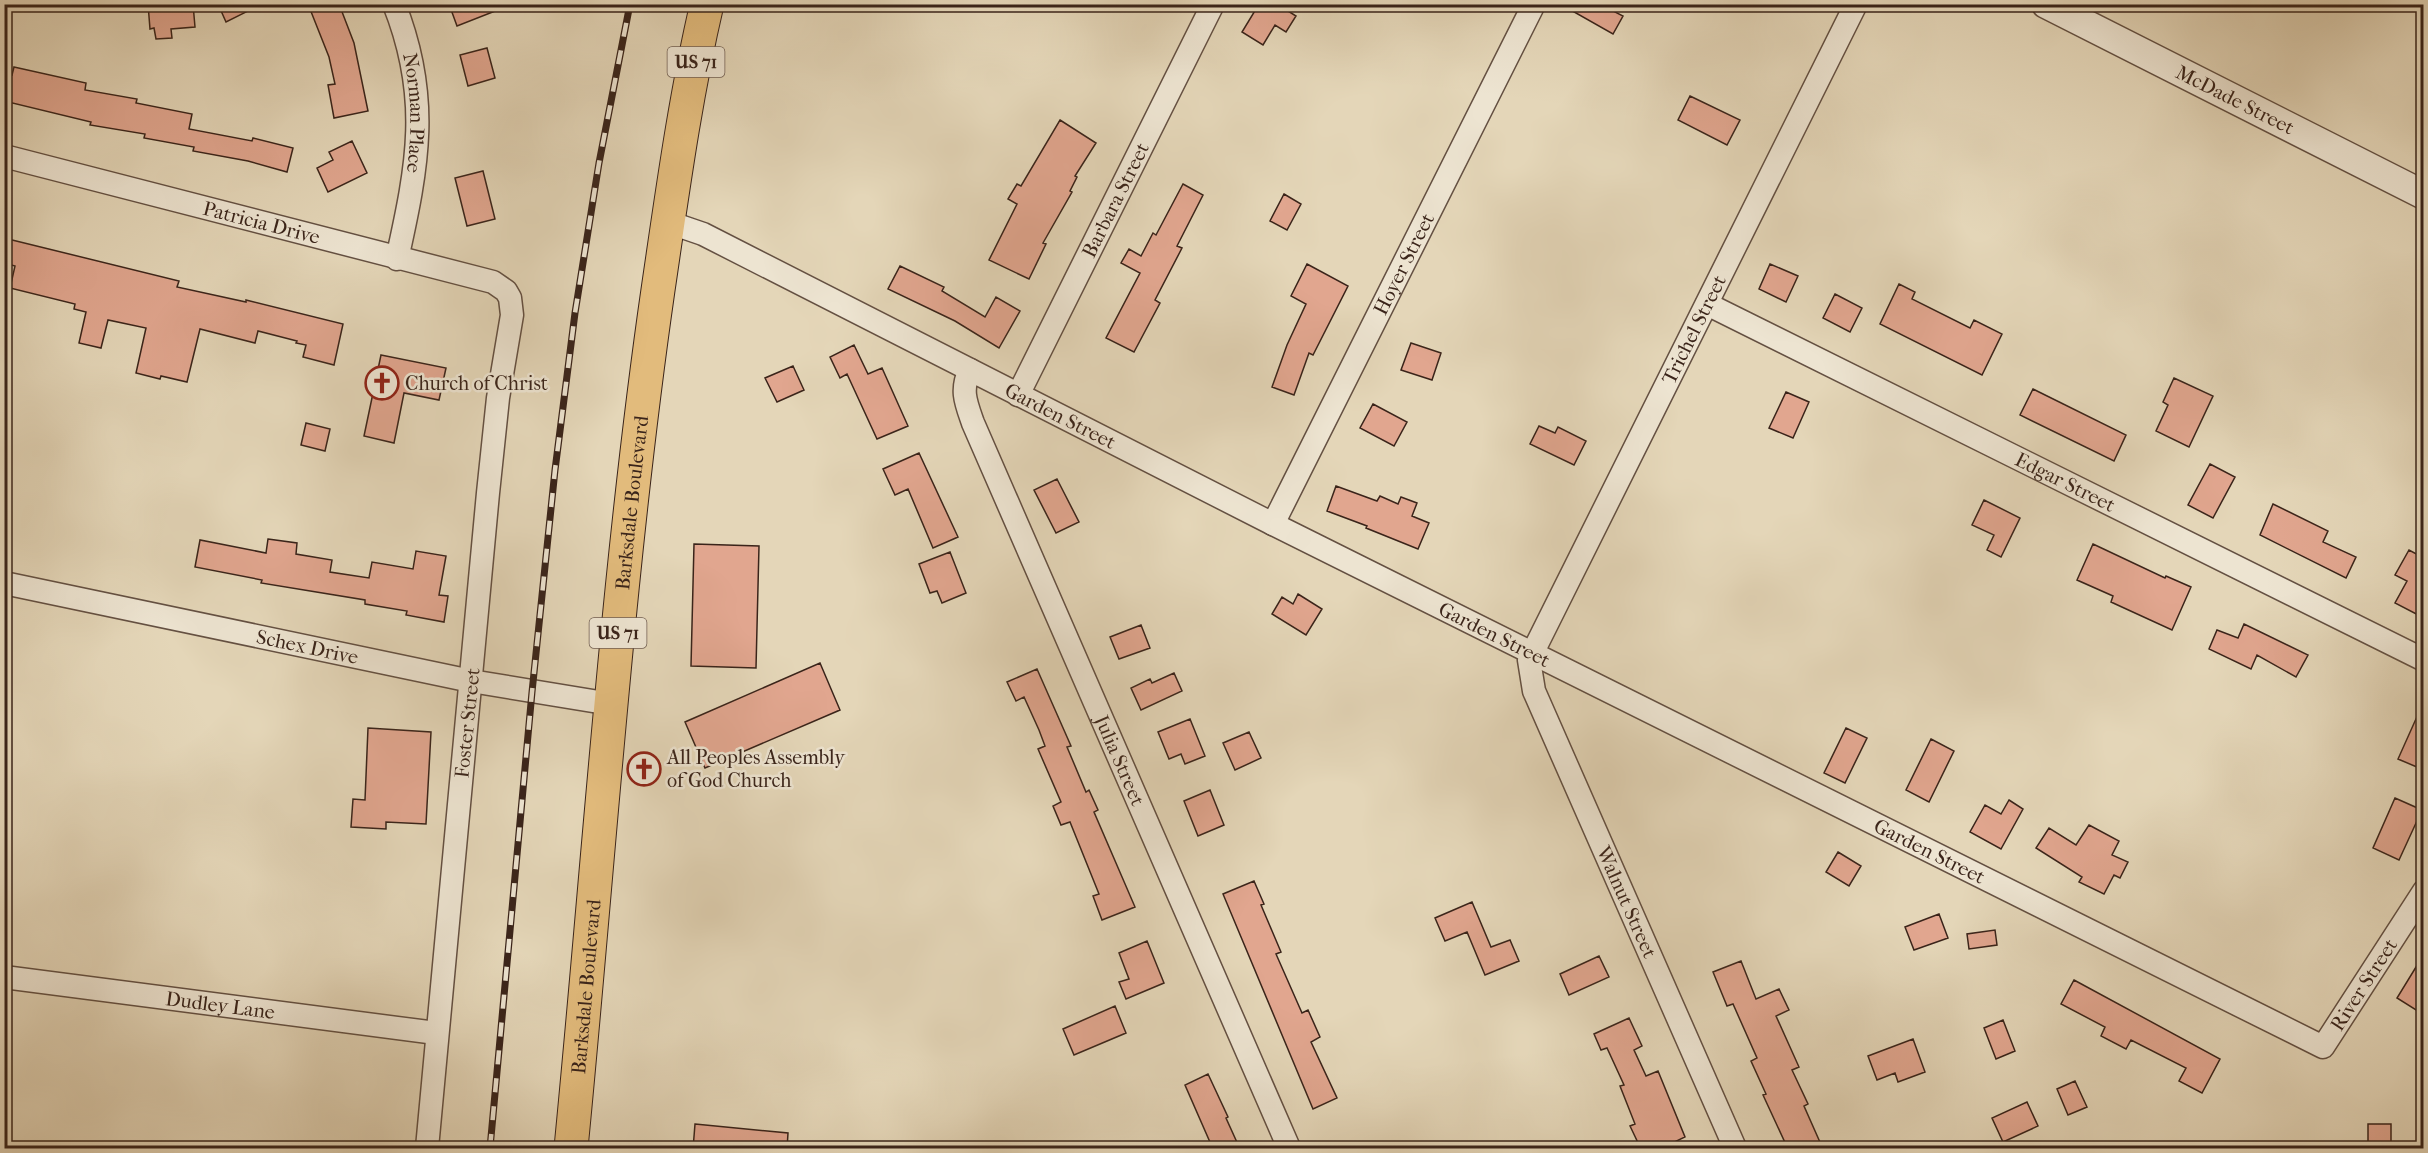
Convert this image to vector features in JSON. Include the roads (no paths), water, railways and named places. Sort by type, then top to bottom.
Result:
[{"type":"main road","name":"Barksdale Boulevard","points":[[571,1149],[611,704],[638,438],[668,222],[707,4]]},
{"type":"street","name":"Norman Place","points":[[394,4],[412,63],[416,87],[418,130],[414,182],[397,259]]},
{"type":"street","name":"Barbara Street","points":[[1018,395],[1213,4]]},
{"type":"street","name":"Hoyer Street","points":[[1273,524],[1534,4]]},
{"type":"street","name":"Trichel Street","points":[[1532,653],[1856,4]]},
{"type":"street","name":"McDade Street","points":[[2046,4],[2424,195]]},
{"type":"street","name":"Patricia Drive","points":[[4,156],[493,282],[500,285],[510,298]]},
{"type":"street","name":"Garden Street","points":[[668,222],[703,234],[1273,524],[2322,1047]]},
{"type":"street","name":"Foster Street","points":[[427,1149],[492,446],[511,322],[510,298]]},
{"type":"street","name":"Edgar Street","points":[[1707,304],[2424,660]]},
{"type":"street","name":"Julia Street","points":[[970,370],[963,391],[973,423],[1289,1149]]},
{"type":"street","name":"Schex Drive","points":[[4,583],[471,681],[611,704]]},
{"type":"street","name":"Walnut Street","points":[[1532,653],[1529,668],[1534,691],[1735,1149]]},
{"type":"street","name":"River Street","points":[[2322,1047],[2424,891]]},
{"type":"street","name":"Dudley Lane","points":[[4,977],[436,1033]]},
{"type":"railway","points":[[490,1148],[555,470],[575,313],[599,163],[630,4]]},
{"type":"place","name":"Church of Christ","points":[[382,383]]},
{"type":"place","name":"All Peoples Assembly of God Church","points":[[644,769]]}]
